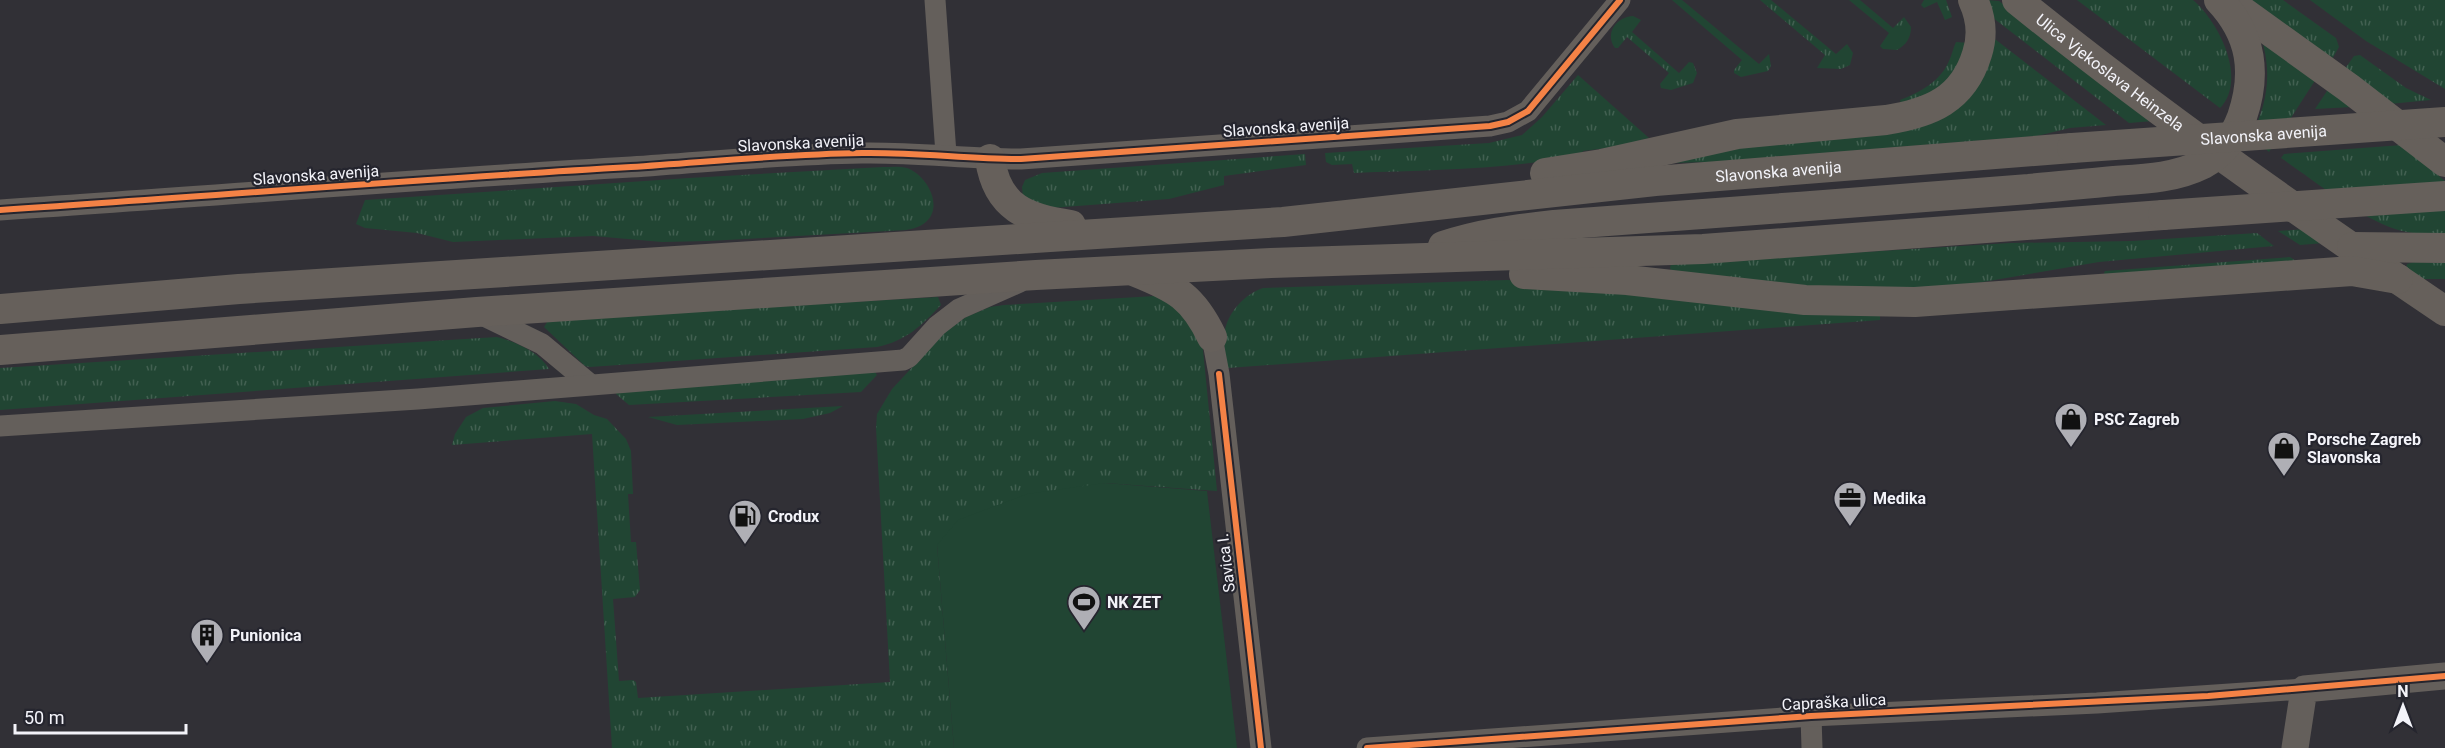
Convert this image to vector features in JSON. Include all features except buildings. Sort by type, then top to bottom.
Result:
[{"type":"main road","points":[[1427,207],[1459,194],[1491,185],[1737,134],[1886,120],[1927,110],[1957,92],[1968,78],[1974,64],[1980,40],[1980,24],[1973,0]]},
{"type":"main road","name":"Ulica Vjekoslava Heinzela","points":[[2016,0],[2126,86],[2219,154],[2352,248],[2445,310]]},
{"type":"main road","points":[[1409,258],[1463,239],[1503,231],[1554,225],[2158,178],[2185,171],[2219,154],[2236,133],[2247,101],[2252,70],[2248,52],[2238,26],[2219,0]]},
{"type":"main road","points":[[2226,0],[2349,88],[2445,162]]},
{"type":"main road","name":"Slavonska avenija","points":[[0,309],[239,290],[1283,222],[1655,181],[2072,148],[2445,122]]},
{"type":"main road","points":[[990,159],[992,176],[1002,192],[1011,205],[1025,215],[1053,223],[1125,232]]},
{"type":"main road","points":[[0,350],[477,312],[1036,275],[1409,258],[1703,249],[2445,196]]},
{"type":"main road","points":[[2352,248],[2445,248]]},
{"type":"main road","points":[[1409,258],[1441,269],[1474,274],[1592,277],[1783,298],[1855,302],[1915,302],[2015,297],[2352,271],[2398,279]]},
{"type":"main road","points":[[1130,270],[1164,283],[1180,293],[1202,315],[1212,337]]},
{"type":"street","points":[[935,0],[946,154]]},
{"type":"street","name":"Slavonska avenija","points":[[0,210],[455,177],[850,153],[946,154],[990,159],[1490,126],[1508,122],[1528,111],[1620,0]]},
{"type":"street","points":[[0,426],[418,399],[903,360],[909,357],[937,327],[959,309],[1036,275]]},
{"type":"street","points":[[477,312],[542,344],[590,384]]},
{"type":"street","name":"Savica I.","points":[[1212,337],[1219,374],[1261,748]]},
{"type":"street","points":[[2295,748],[2304,689],[2445,676]]},
{"type":"street","name":"Capraška ulica","points":[[1366,748],[1811,716],[2097,703],[2304,689]]},
{"type":"street","points":[[1811,716],[1812,748]]},
{"type":"green space","points":[[1672,0],[1682,0],[1759,64],[1769,54],[1771,66],[1768,71],[1741,77],[1734,73],[1742,60]]},
{"type":"green space","points":[[1760,0],[1771,0],[1836,54],[1847,44],[1853,53],[1850,65],[1841,69],[1817,68],[1825,55]]},
{"type":"green space","points":[[1849,0],[1860,0],[1893,28],[1904,17],[1911,27],[1907,41],[1897,50],[1883,49],[1880,46],[1889,33]]},
{"type":"green space","points":[[1924,0],[1946,0],[1952,17],[1945,20],[1937,2],[1924,8],[1921,5]]},
{"type":"green space","points":[[1986,0],[1999,1],[2153,121],[2129,123],[1988,14]]},
{"type":"green space","points":[[2077,0],[2193,0],[2212,22],[2220,36],[2230,67],[2231,82],[2228,96],[2220,108]]},
{"type":"green space","points":[[2247,0],[2283,0],[2336,38],[2339,47],[2331,61]]},
{"type":"green space","points":[[2310,0],[2445,0],[2445,89],[2366,41]]},
{"type":"green space","points":[[1633,16],[1641,20],[1632,32],[1679,73],[1689,62],[1693,63],[1697,73],[1693,83],[1671,90],[1661,88],[1660,84],[1669,73],[1627,37],[1618,48],[1615,48],[1611,37],[1614,27],[1622,19]]},
{"type":"green space","points":[[1991,36],[2106,125],[2070,128],[2037,136],[1712,162],[1668,163],[1717,147],[1912,129]]},
{"type":"green space","points":[[1956,42],[1970,43],[1964,62],[1939,89],[1901,104],[1900,100],[1922,90],[1940,75],[1949,61]]},
{"type":"green space","points":[[2263,44],[2316,79],[2269,152],[2251,137],[2266,92],[2267,69]]},
{"type":"green space","points":[[2360,55],[2406,88],[2431,100],[2389,104],[2344,70],[2354,56]]},
{"type":"green space","points":[[1578,75],[1649,138],[1615,147],[1583,151],[1582,155],[1525,164],[1354,173],[1352,164],[1332,165],[1326,162],[1325,153],[1489,143],[1522,135],[1542,117]]},
{"type":"green space","points":[[2329,88],[2353,107],[2315,109]]},
{"type":"green space","points":[[2402,145],[2445,181],[2445,235],[2407,232],[2382,224],[2352,207],[2281,158],[2284,154]]},
{"type":"green space","points":[[1305,154],[1306,165],[1224,176],[1224,185],[1169,199],[1051,208],[1023,197],[1022,187],[1025,180],[1042,173]]},
{"type":"green space","points":[[883,167],[907,168],[922,178],[928,186],[934,204],[928,220],[920,226],[906,230],[708,241],[662,242],[593,236],[453,242],[417,233],[365,228],[356,224],[365,200]]},
{"type":"green space","points":[[2305,229],[2324,243],[2300,245],[2278,231]]},
{"type":"green space","points":[[2257,233],[2274,246],[2099,262],[1977,283],[1932,288],[1811,287],[1671,270],[1670,268],[1671,264],[2010,243],[2132,241]]},
{"type":"green space","points":[[2290,257],[2299,263],[2105,276],[2104,273],[2105,271]]},
{"type":"green space","points":[[2414,262],[2445,263],[2445,279],[2422,279],[2406,270],[2407,264]]},
{"type":"green space","points":[[1507,280],[1555,282],[1880,316],[1880,320],[1228,368],[1224,339],[1230,316],[1250,294],[1263,288]]},
{"type":"green space","points":[[1155,296],[1175,302],[1202,340],[1217,491],[1105,483],[937,545],[954,748],[612,748],[592,434],[452,445],[455,434],[466,417],[483,408],[555,401],[576,404],[594,415],[607,419],[626,439],[631,451],[633,494],[628,494],[631,542],[636,542],[640,590],[635,597],[613,599],[619,681],[633,680],[636,682],[638,698],[890,682],[876,428],[877,414],[892,389],[944,333],[966,317],[990,307]]},
{"type":"green space","points":[[938,297],[941,305],[920,326],[905,337],[877,347],[590,367],[585,366],[544,327],[549,319]]},
{"type":"green space","points":[[497,337],[526,348],[549,369],[0,410],[0,368]]},
{"type":"green space","points":[[875,372],[877,375],[861,392],[629,405],[616,394],[616,392]]},
{"type":"green space","points":[[843,406],[830,413],[803,419],[677,425],[648,417]]},
{"type":"green space","name":"NK ZET","points":[[1105,483],[1207,491],[1237,748],[954,748],[937,545],[958,520],[1027,494]]},
{"type":"cycle path","points":[[0,210],[804,155],[882,153],[1021,159],[1490,126],[1508,122],[1528,111],[1620,0]]},
{"type":"cycle path","points":[[1219,374],[1261,748]]},
{"type":"cycle path","points":[[1367,748],[1811,716],[2208,696],[2445,676]]},
{"type":"place","name":"PSC Zagreb","points":[[2071,448]]},
{"type":"place","name":"Porsche Zagreb Slavonska","points":[[2284,477]]},
{"type":"place","name":"Medika","points":[[1850,527]]},
{"type":"place","name":"Crodux","points":[[745,545]]},
{"type":"place","name":"NK ZET","points":[[1084,631]]},
{"type":"place","name":"Punionica","points":[[207,664]]}]
